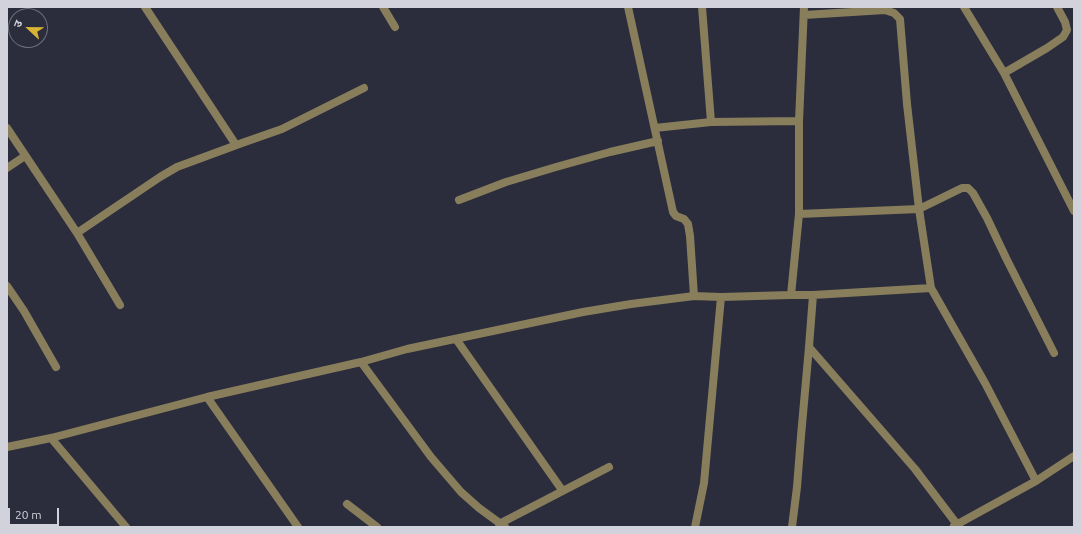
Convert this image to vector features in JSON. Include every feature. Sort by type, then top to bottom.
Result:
[{"type":"street","points":[[145,7],[236,145]]},
{"type":"street","points":[[383,7],[395,27]]},
{"type":"street","points":[[628,7],[673,212],[676,216],[684,219],[688,224],[694,296]]},
{"type":"street","points":[[702,7],[711,122]]},
{"type":"street","points":[[964,7],[1004,73],[1074,211]]},
{"type":"street","points":[[1004,73],[1063,37],[1067,30],[1065,22],[1057,7]]},
{"type":"street","points":[[792,295],[799,214],[799,121],[804,11],[885,10],[894,13],[900,19],[907,104],[919,210],[931,288],[985,383],[1036,481]]},
{"type":"street","points":[[76,233],[160,177],[178,167],[282,129],[364,88]]},
{"type":"street","points":[[655,128],[711,122],[799,121]]},
{"type":"street","points":[[7,128],[76,233],[120,305]]},
{"type":"street","points":[[459,200],[506,182],[564,165],[610,152],[658,142]]},
{"type":"street","points":[[7,168],[25,156]]},
{"type":"street","points":[[799,214],[919,210],[962,188],[968,188],[973,192],[987,218],[1054,353]]},
{"type":"street","points":[[7,286],[24,311],[56,367]]},
{"type":"street","points":[[7,447],[50,438],[207,397],[361,362],[407,349],[583,312],[694,296],[813,296],[931,288]]},
{"type":"street","points":[[792,527],[797,487],[800,436],[813,296]]},
{"type":"street","points":[[696,527],[704,483],[721,297]]},
{"type":"street","points":[[456,339],[562,490]]},
{"type":"street","points":[[809,347],[915,469],[956,526],[1036,481],[1074,456]]},
{"type":"street","points":[[361,362],[436,463],[461,492],[502,525],[562,490],[609,466]]},
{"type":"street","points":[[207,397],[298,527]]},
{"type":"street","points":[[50,438],[126,527]]},
{"type":"street","points":[[347,504],[377,527]]}]
